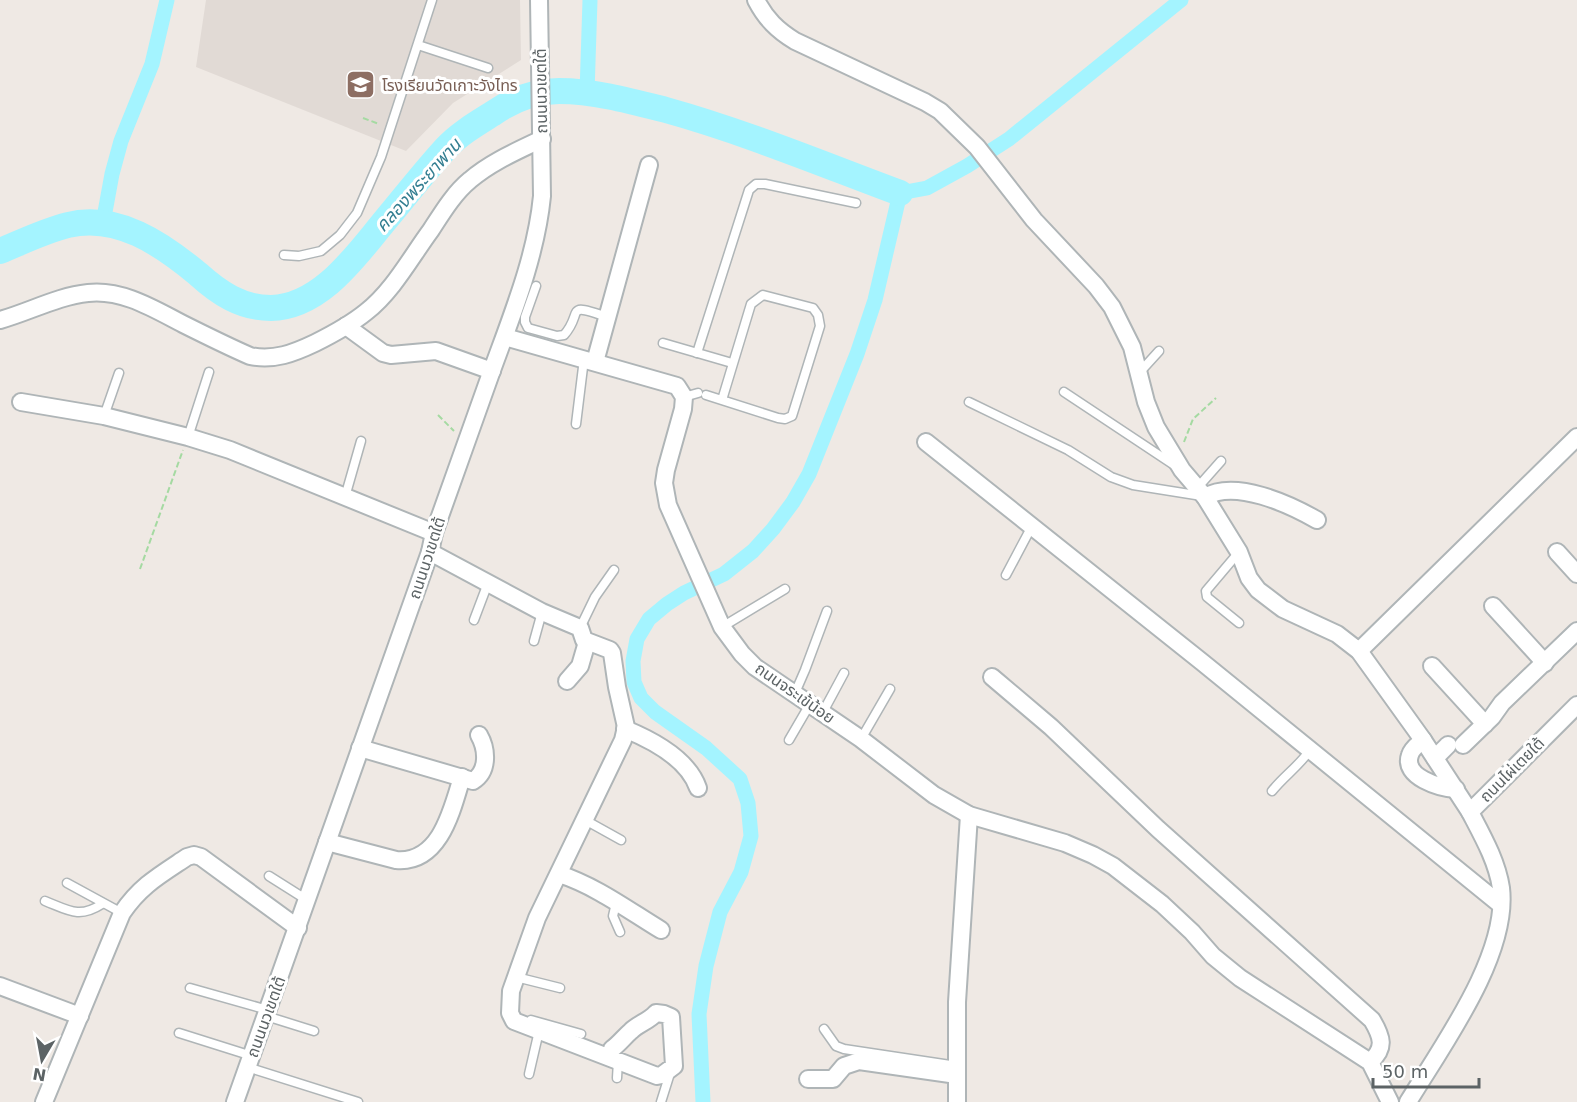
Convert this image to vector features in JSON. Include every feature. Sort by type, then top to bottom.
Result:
[{"type":"street","name":"ถนนนวเขตใต้","points":[[235,1102],[505,337],[539,225],[542,196],[539,0]]},
{"type":"street","points":[[756,0],[765,17],[779,31],[795,41],[925,102],[948,118],[977,147],[1034,220],[1096,286],[1112,307],[1132,347],[1146,402],[1156,427],[1179,465],[1202,492],[1239,552],[1249,578],[1258,590],[1283,609],[1337,634],[1359,651],[1424,740],[1470,812]]},
{"type":"street","points":[[0,320],[65,298],[100,292],[119,295],[141,303],[250,356],[264,359],[304,348],[340,330],[368,311],[391,286],[449,203],[469,180],[541,134]]},
{"type":"street","points":[[590,361],[607,317],[649,165]]},
{"type":"street","points":[[340,330],[391,356],[436,351],[492,371]]},
{"type":"street","points":[[505,337],[677,386],[696,395]]},
{"type":"street","name":"ถนนจระเข้น้อย","points":[[696,395],[683,409],[666,470],[664,483],[668,505],[722,627],[755,667],[861,739],[934,795],[969,815],[1065,843],[1113,866],[1162,904],[1192,932],[1213,956],[1240,978],[1370,1062]]},
{"type":"street","points":[[21,402],[104,416],[188,437],[266,463],[434,533]]},
{"type":"street","points":[[1359,651],[1577,437]]},
{"type":"street","points":[[926,442],[1502,905]]},
{"type":"street","points":[[1202,492],[1227,490],[1241,492],[1286,505],[1317,520]]},
{"type":"street","points":[[430,552],[584,635],[612,653],[625,729],[619,751],[606,773],[537,918],[515,976],[510,1009],[511,1018],[514,1021],[657,1076],[662,1076],[674,1066],[671,1017],[656,1013],[650,1020],[632,1030],[621,1043],[612,1049],[614,1059]]},
{"type":"street","points":[[1557,552],[1577,574]]},
{"type":"street","points":[[1493,606],[1545,663]]},
{"type":"street","points":[[1438,762],[1482,720],[1492,705],[1502,703],[1577,631]]},
{"type":"street","points":[[567,681],[580,666],[584,635]]},
{"type":"street","points":[[1432,666],[1482,720]]},
{"type":"street","points":[[992,677],[1051,727],[1158,830],[1372,1020],[1380,1033],[1381,1046],[1378,1055],[1370,1062],[1390,1102]]},
{"type":"street","name":"ถนนไผ่เตยใต้","points":[[1408,1102],[1479,983],[1502,905],[1497,872],[1488,846],[1470,812],[1577,705]]},
{"type":"street","points":[[625,729],[648,738],[684,766],[693,775],[698,788]]},
{"type":"street","points":[[360,748],[473,781],[479,775],[486,753],[484,744],[478,735]]},
{"type":"street","points":[[1424,740],[1412,750],[1409,757],[1409,763],[1416,775],[1439,788],[1456,789]]},
{"type":"street","points":[[327,842],[396,860],[407,861],[419,857],[441,835],[448,823],[462,777]]},
{"type":"street","points":[[957,1102],[962,913],[969,815]]},
{"type":"street","points":[[44,1102],[122,913],[146,884],[187,857],[194,855],[209,861],[298,928]]},
{"type":"street","points":[[559,874],[576,879],[661,930]]},
{"type":"street","points":[[0,986],[80,1016]]},
{"type":"street","points":[[808,1079],[833,1079],[844,1066],[859,1061],[957,1070]]},
{"type":"lane","points":[[284,255],[299,256],[321,251],[340,235],[357,213],[391,128],[432,0]]},
{"type":"lane","points":[[418,45],[488,68]]},
{"type":"lane","points":[[697,353],[749,190],[756,184],[765,184],[856,203]]},
{"type":"lane","points":[[536,286],[525,317],[528,328],[564,336],[575,312],[579,309],[586,309],[607,317]]},
{"type":"lane","points":[[696,395],[722,400],[778,418],[785,419],[792,416],[820,326],[818,315],[813,308],[763,295],[755,299],[751,304],[722,400]]},
{"type":"lane","points":[[663,344],[732,363]]},
{"type":"lane","points":[[1139,374],[1159,351]]},
{"type":"lane","points":[[576,424],[590,361]]},
{"type":"lane","points":[[188,437],[209,372]]},
{"type":"lane","points":[[104,416],[119,373]]},
{"type":"lane","points":[[1064,392],[1179,465]]},
{"type":"lane","points":[[969,402],[1068,450],[1111,477],[1133,485],[1202,492],[1221,461]]},
{"type":"lane","points":[[345,497],[361,441]]},
{"type":"lane","points":[[1005,575],[1032,526]]},
{"type":"lane","points":[[1239,552],[1206,591],[1207,597],[1239,623]]},
{"type":"lane","points":[[584,635],[595,597],[614,570]]},
{"type":"lane","points":[[474,620],[488,583]]},
{"type":"lane","points":[[722,627],[785,589]]},
{"type":"lane","points":[[795,693],[806,670],[826,611]]},
{"type":"lane","points":[[534,641],[542,612]]},
{"type":"lane","points":[[789,740],[844,673]]},
{"type":"lane","points":[[861,739],[890,689]]},
{"type":"lane","points":[[1272,791],[1282,778],[1296,769],[1310,750]]},
{"type":"lane","points":[[585,820],[621,840]]},
{"type":"lane","points":[[269,876],[307,900]]},
{"type":"lane","points":[[68,883],[102,904],[122,913]]},
{"type":"lane","points":[[45,901],[81,913],[93,910],[102,904]]},
{"type":"lane","points":[[616,903],[613,916],[620,932]]},
{"type":"lane","points":[[515,976],[560,988]]},
{"type":"lane","points":[[190,988],[314,1031]]},
{"type":"lane","points":[[510,1009],[519,1016],[581,1034]]},
{"type":"lane","points":[[824,1029],[836,1046],[844,1049],[957,1070]]},
{"type":"lane","points":[[529,1074],[539,1031]]},
{"type":"lane","points":[[179,1033],[358,1102]]},
{"type":"lane","points":[[614,1059],[617,1078]]},
{"type":"lane","points":[[661,1102],[671,1069]]},
{"type":"path","points":[[363,118],[391,128]]},
{"type":"path","points":[[1179,465],[1193,419],[1216,398]]},
{"type":"path","points":[[438,415],[466,444]]},
{"type":"path","points":[[140,569],[188,437]]},
{"type":"shaded area","name":"โรงเรียนวัดเกาะวังไทร","points":[[206,0],[520,0],[521,60],[453,103],[406,151],[196,67]]},
{"type":"waterway","points":[[103,223],[121,141],[152,64],[167,0]]},
{"type":"waterway","points":[[587,93],[590,0]]},
{"type":"waterway","points":[[703,1102],[699,1014],[706,966],[720,912],[741,872],[751,836],[748,803],[740,779],[706,748],[655,712],[641,698],[634,682],[633,661],[637,639],[649,619],[667,604],[684,593],[724,574],[753,551],[793,502],[809,474],[857,354],[875,300],[900,193],[927,188],[1009,139],[1181,0]]},
{"type":"waterway","name":"คลองพระยาพาน","points":[[0,251],[42,233],[68,225],[86,222],[104,223],[121,227],[154,242],[214,287],[240,302],[271,308],[289,305],[321,290],[335,278],[456,138],[507,104],[550,91],[599,95],[666,110],[754,138],[900,193]]},
{"type":"place","name":"โรงเรียนวัดเกาะวังไทร","points":[[361,85]]}]
